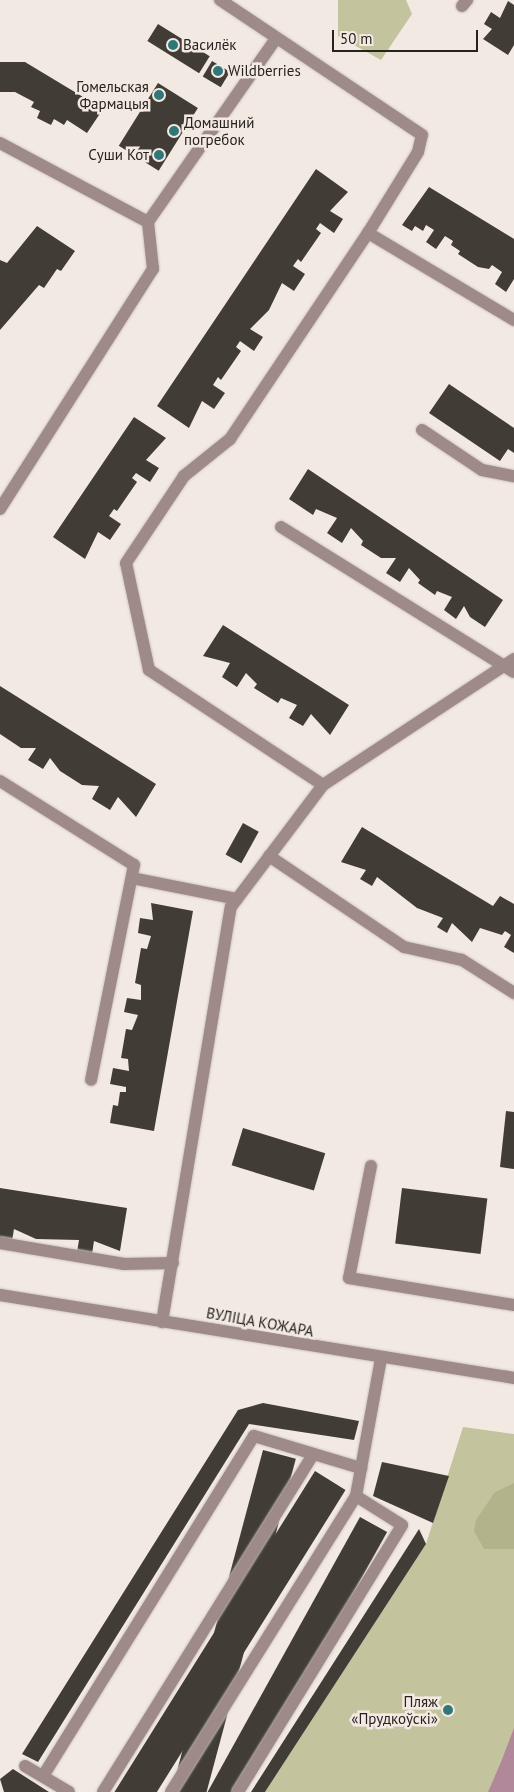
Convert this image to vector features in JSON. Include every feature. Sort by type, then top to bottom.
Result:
[{"type":"street","points":[[220,0],[275,40],[422,135],[418,152],[368,233],[230,439],[184,476],[126,563],[149,670],[323,785]]},
{"type":"street","points":[[0,509],[153,269],[148,222],[275,40]]},
{"type":"street","points":[[0,143],[148,222]]},
{"type":"street","points":[[368,233],[514,320]]},
{"type":"street","points":[[422,430],[482,470],[514,476]]},
{"type":"street","points":[[162,1322],[232,907],[323,785],[511,666],[280,526]]},
{"type":"street","points":[[0,781],[134,865],[91,1080]]},
{"type":"street","points":[[269,856],[404,947],[462,960],[514,994]]},
{"type":"street","points":[[132,878],[237,899]]},
{"type":"street","points":[[371,1166],[349,1278],[514,1305]]},
{"type":"street","points":[[0,1244],[124,1264],[173,1263]]},
{"type":"street","name":"ВУЛІЦА КОЖАРА","points":[[0,1295],[514,1378]]},
{"type":"street","points":[[171,1792],[356,1496],[381,1358]]},
{"type":"street","points":[[43,1776],[254,1436],[362,1468]]},
{"type":"street","points":[[103,1792],[313,1454]]},
{"type":"street","points":[[238,1792],[402,1525],[356,1496]]},
{"type":"street","points":[[25,1766],[69,1792]]},
{"type":"green space","points":[[338,0],[406,0],[412,14],[381,60],[338,36]]},
{"type":"green space","points":[[463,1427],[514,1434],[514,1792],[265,1792],[426,1544]]},
{"type":"green space","points":[[514,1483],[514,1549],[484,1549],[474,1531],[476,1520],[495,1492]]},
{"type":"shaded area","points":[[514,1728],[514,1792],[488,1792],[501,1762]]},
{"type":"building","points":[[508,1],[514,5],[514,45],[508,55],[483,39],[492,29],[484,24],[491,12],[500,18]]},
{"type":"building","points":[[158,24],[210,56],[199,73],[147,41]]},
{"type":"building","points":[[212,61],[230,72],[221,87],[203,76]]},
{"type":"building","points":[[0,62],[25,62],[103,109],[87,133],[67,120],[64,125],[54,119],[51,125],[37,118],[40,111],[31,107],[34,102],[15,92],[0,92]]},
{"type":"building","points":[[158,83],[198,108],[159,171],[119,146]]},
{"type":"building","points":[[316,169],[348,192],[330,211],[343,219],[334,233],[320,223],[316,229],[321,233],[301,262],[298,259],[293,266],[305,274],[294,291],[282,283],[269,310],[250,329],[263,337],[254,351],[240,341],[236,347],[241,351],[221,380],[218,377],[213,385],[225,393],[214,409],[202,401],[189,428],[157,406]]},
{"type":"building","points":[[429,187],[514,239],[514,279],[506,292],[495,284],[502,272],[492,265],[489,269],[478,267],[458,254],[460,251],[451,245],[453,241],[445,236],[436,249],[426,242],[434,230],[426,225],[423,231],[415,226],[412,231],[402,225]]},
{"type":"building","points":[[37,226],[75,251],[61,271],[57,269],[44,288],[39,285],[0,330],[0,260],[7,263]]},
{"type":"building","points":[[449,384],[514,428],[514,453],[508,449],[500,461],[429,413]]},
{"type":"building","points":[[134,417],[166,438],[146,460],[159,468],[150,482],[136,473],[132,478],[137,482],[117,511],[114,509],[109,516],[121,524],[110,540],[98,532],[85,559],[53,537]]},
{"type":"building","points":[[308,469],[503,600],[485,627],[470,617],[464,606],[456,619],[444,610],[452,597],[437,591],[435,595],[418,583],[420,580],[409,568],[400,582],[386,573],[396,558],[381,558],[361,545],[363,541],[351,528],[342,543],[327,533],[337,518],[316,509],[313,515],[289,499]]},
{"type":"building","points":[[223,625],[349,705],[330,735],[311,714],[303,726],[289,718],[297,705],[281,698],[278,703],[254,688],[257,684],[246,673],[237,687],[222,677],[230,663],[203,656]]},
{"type":"building","points":[[0,686],[156,784],[136,817],[118,797],[110,810],[92,799],[99,786],[82,785],[60,771],[50,758],[43,769],[28,760],[36,748],[21,748],[0,734]]},
{"type":"building","points":[[243,823],[259,832],[241,863],[226,854]]},
{"type":"building","points":[[362,827],[493,906],[500,896],[514,904],[514,953],[504,947],[511,935],[505,931],[502,935],[480,928],[472,942],[452,923],[447,933],[437,927],[443,918],[417,908],[377,877],[372,886],[360,879],[366,870],[341,862]]},
{"type":"building","points":[[151,903],[193,911],[154,1131],[110,1123],[113,1105],[118,1106],[120,1092],[126,1092],[126,1087],[110,1084],[113,1068],[129,1071],[128,1059],[121,1058],[126,1029],[132,1030],[138,1015],[124,1012],[127,998],[141,1000],[141,985],[135,983],[141,948],[147,949],[151,936],[138,933],[140,918],[153,920]]},
{"type":"building","points":[[506,1111],[514,1112],[514,1169],[500,1167]]},
{"type":"building","points":[[243,1128],[325,1153],[314,1190],[232,1165]]},
{"type":"building","points":[[0,1188],[127,1208],[120,1251],[94,1241],[92,1254],[77,1252],[79,1240],[36,1239],[14,1229],[12,1241],[0,1240]]},
{"type":"building","points":[[402,1188],[487,1198],[481,1254],[395,1244]]},
{"type":"building","points":[[263,1403],[359,1421],[354,1440],[249,1424],[38,1762],[22,1754],[238,1410]]},
{"type":"building","points":[[263,1450],[296,1459],[207,1792],[171,1792]]},
{"type":"building","points":[[382,1462],[449,1476],[433,1523],[373,1496]]},
{"type":"building","points":[[315,1471],[346,1490],[157,1792],[114,1792]]},
{"type":"building","points":[[360,1517],[387,1532],[243,1792],[208,1792]]},
{"type":"building","points":[[419,1529],[426,1544],[265,1792],[251,1792]]},
{"type":"building","points":[[13,1769],[49,1792],[4,1792],[0,1779]]},
{"type":"place","name":"Василёк","points":[[173,45]]},
{"type":"place","name":"Wildberries","points":[[218,71]]},
{"type":"place","name":"Гомельская Фармацыя","points":[[159,95]]},
{"type":"place","name":"Домашний погребок","points":[[174,131]]},
{"type":"place","name":"Суши Кот","points":[[159,155]]},
{"type":"place","name":"Пляж «Прудкоўскі»","points":[[448,1710]]}]
